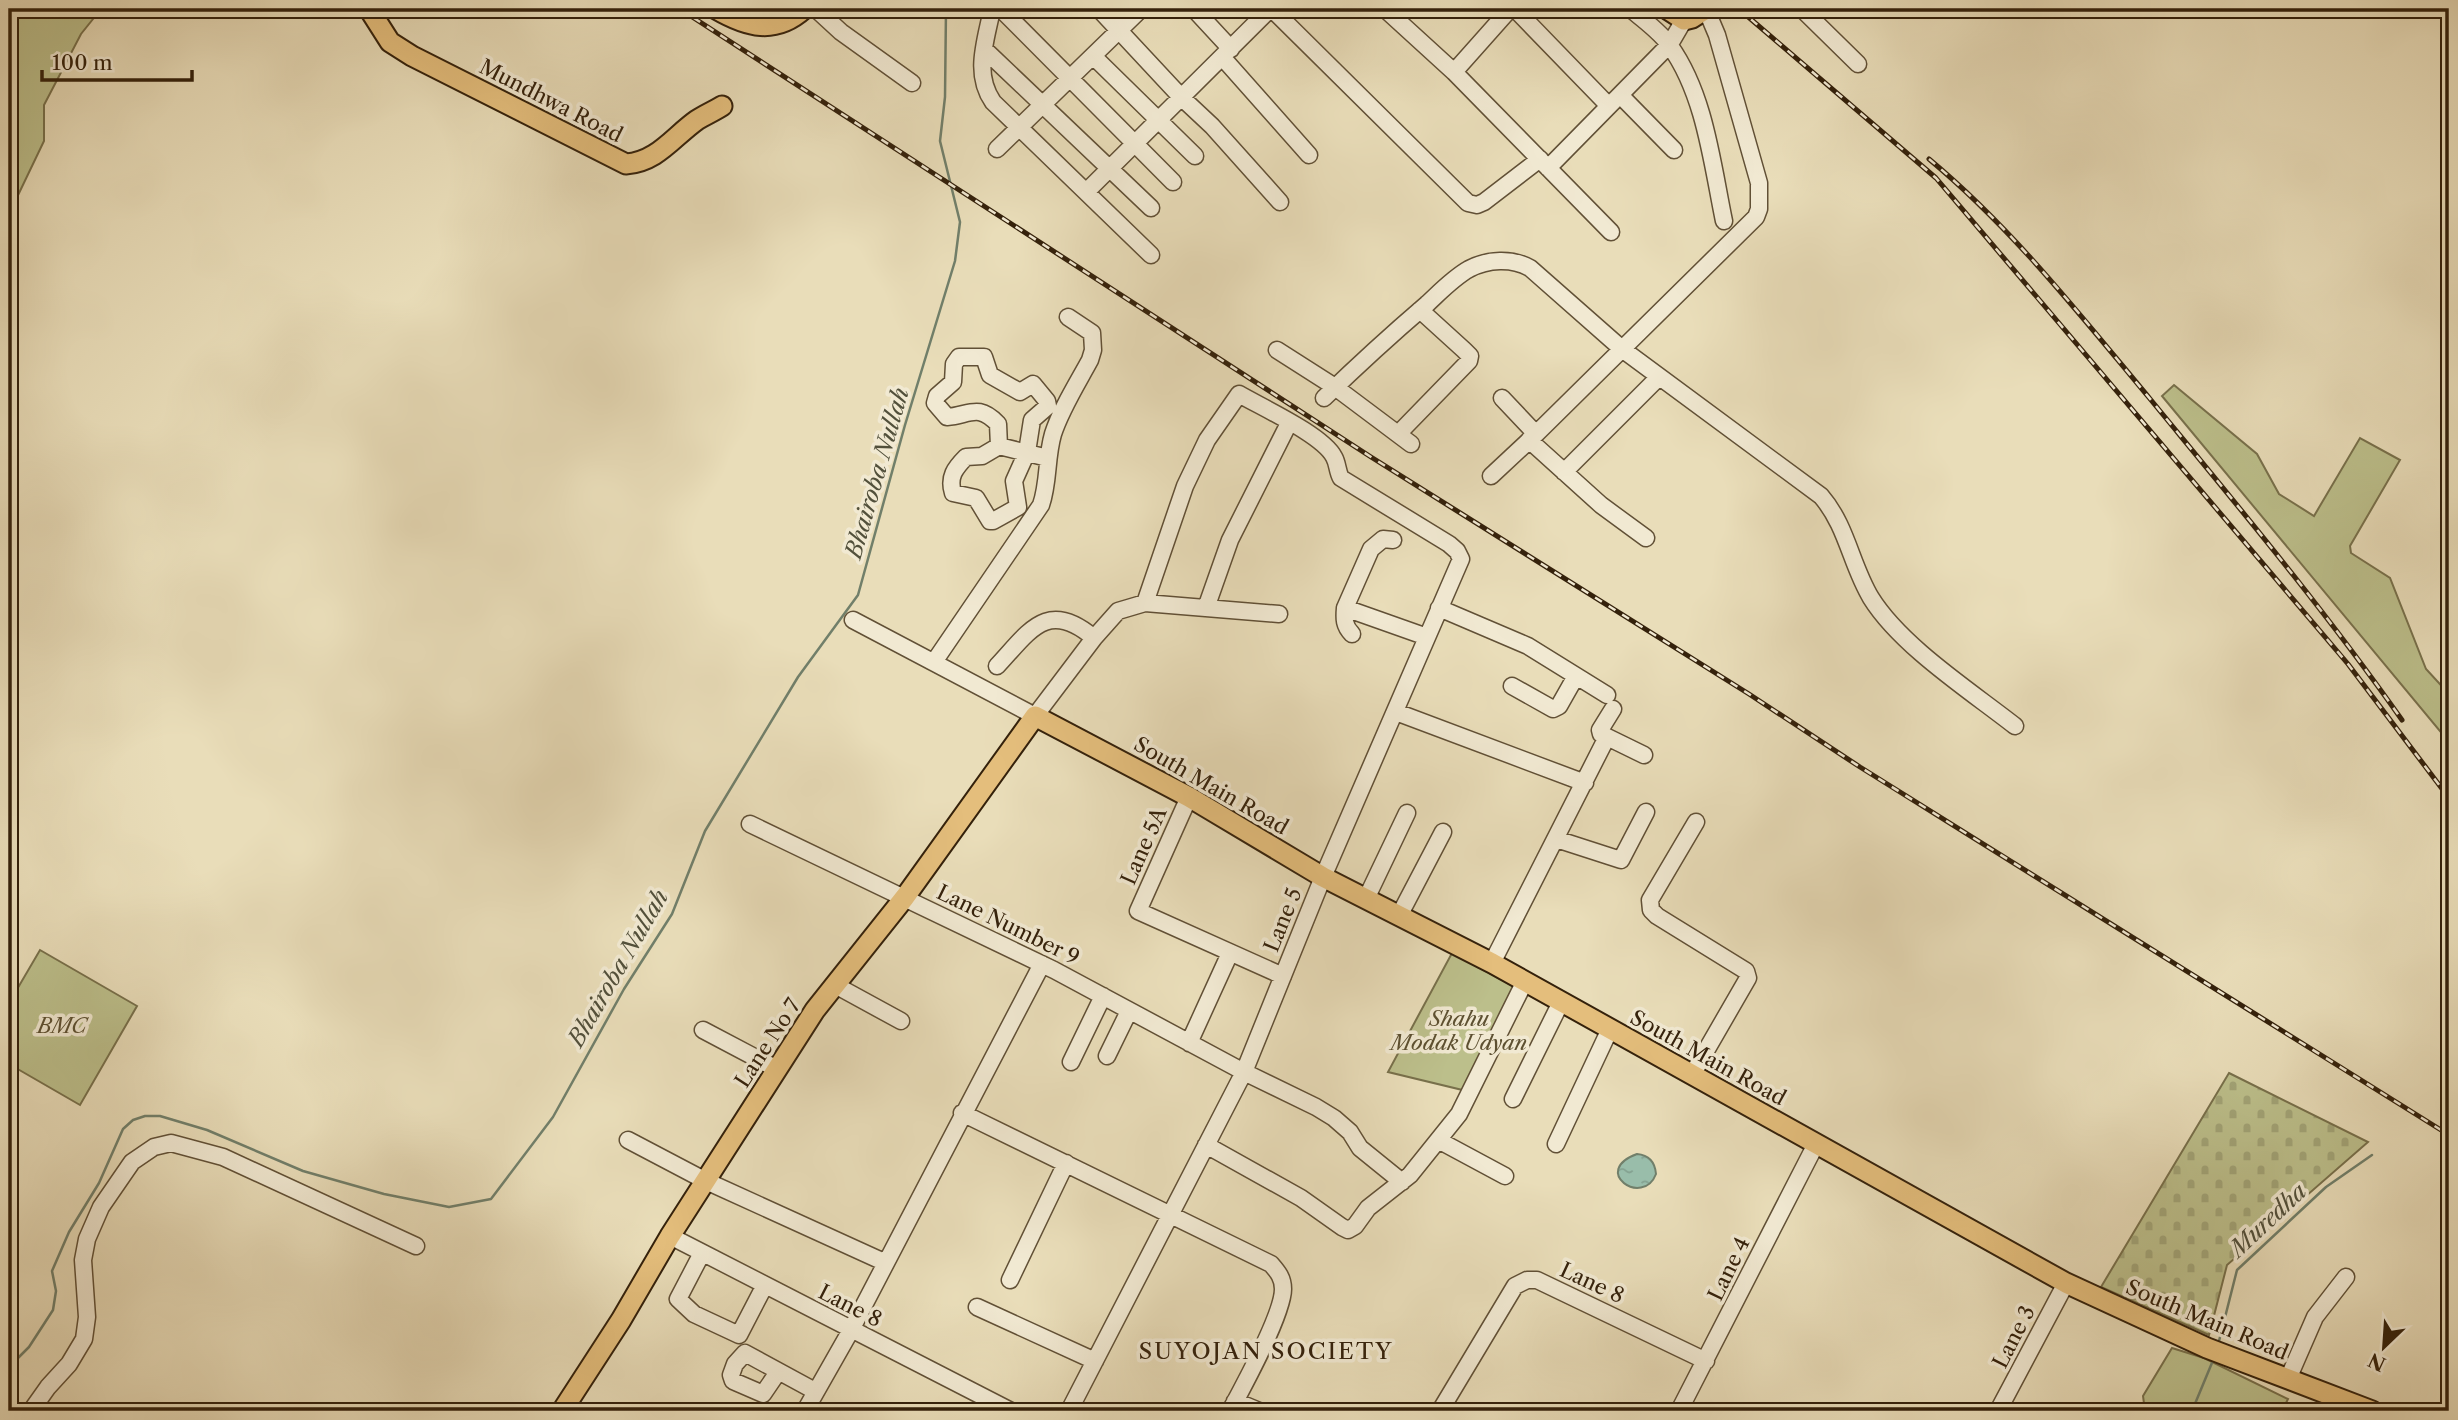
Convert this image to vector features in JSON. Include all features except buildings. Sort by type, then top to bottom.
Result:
[{"type":"main road","name":"Mundhwa Road","points":[[369,9],[390,42],[412,56],[626,164],[651,158],[697,121],[722,106]]},
{"type":"main road","points":[[716,9],[748,25],[772,16]]},
{"type":"main road","points":[[746,9],[789,20],[804,9]]},
{"type":"main road","points":[[1667,9],[1684,20],[1706,9]]},
{"type":"main road","name":"South Main Road","points":[[1035,716],[1188,797],[1323,877],[1525,981],[2066,1283],[2215,1351],[2372,1411]]},
{"type":"main road","name":"Lane No 7","points":[[562,1411],[815,1010],[905,897],[1035,716]]},
{"type":"street","points":[[816,9],[841,32],[912,83]]},
{"type":"street","points":[[992,9],[981,67],[986,92],[993,102],[1151,255]]},
{"type":"street","points":[[1001,9],[1173,182]]},
{"type":"street","points":[[1099,9],[1280,202]]},
{"type":"street","points":[[997,149],[1141,9]]},
{"type":"street","points":[[1194,9],[1309,155]]},
{"type":"street","points":[[1086,192],[1271,9],[1468,203],[1477,205],[1544,163],[1614,100],[1670,44],[1684,20]]},
{"type":"street","points":[[1385,9],[1454,72],[1611,232]]},
{"type":"street","points":[[1631,9],[1670,44],[1689,81],[1704,126],[1724,221]]},
{"type":"street","points":[[1490,475],[1533,437],[1751,222],[1759,209],[1759,183],[1717,35],[1706,9]]},
{"type":"street","points":[[1802,9],[1858,64]]},
{"type":"street","points":[[1454,72],[1522,12],[1614,100],[1674,149]]},
{"type":"street","points":[[985,49],[1151,208]]},
{"type":"street","points":[[1093,55],[1195,156]]},
{"type":"street","points":[[1329,393],[1420,310],[1470,269],[1509,260],[1531,268],[1622,349],[1821,496],[1833,509],[1870,597],[1886,619],[1917,649],[2015,726]]},
{"type":"street","points":[[1278,350],[1329,393],[1405,439],[1469,361],[1464,350],[1420,310]]},
{"type":"street","points":[[934,662],[1041,505],[1054,432],[1093,350],[1092,333],[1068,317]]},
{"type":"street","points":[[999,446],[998,424],[986,414],[974,410],[947,417],[935,403],[937,396],[953,382],[954,364],[959,357],[984,357],[988,372],[994,378],[1020,392],[1033,384],[1048,406],[1032,420],[1027,452],[1014,481],[1018,507],[990,521],[976,498],[953,493],[953,471],[966,457],[982,456],[999,446],[1027,452],[1048,458]]},
{"type":"street","points":[[1564,472],[1659,377]]},
{"type":"street","points":[[1145,603],[1185,486],[1207,440],[1239,394],[1289,423],[1230,540],[1206,608]]},
{"type":"street","points":[[1502,398],[1564,472],[1601,505],[1646,538]]},
{"type":"street","name":"Lane 5","points":[[1069,1411],[1244,1072],[1323,877],[1461,559],[1449,544],[1348,484],[1341,478],[1334,456],[1324,445],[1289,423]]},
{"type":"street","points":[[1352,634],[1346,628],[1345,608],[1371,549],[1382,539],[1393,540]]},
{"type":"street","points":[[853,620],[1035,716],[1118,611],[1145,603],[1279,614]]},
{"type":"street","points":[[1345,608],[1427,637]]},
{"type":"street","points":[[1440,608],[1528,646],[1576,676],[1610,702],[1600,730],[1607,737],[1644,755]]},
{"type":"street","points":[[997,666],[1043,621],[1058,620],[1075,624],[1094,638]]},
{"type":"street","points":[[1512,686],[1553,709],[1559,706],[1576,676]]},
{"type":"street","points":[[1396,712],[1585,783]]},
{"type":"street","points":[[1492,963],[1607,737]]},
{"type":"street","name":"Lane 5A","points":[[1188,797],[1139,911],[1230,953]]},
{"type":"street","points":[[1556,839],[1621,860],[1646,812]]},
{"type":"street","points":[[1366,899],[1407,813]]},
{"type":"street","points":[[1692,1075],[1748,978],[1746,971],[1651,910],[1650,900],[1696,822]]},
{"type":"street","name":"Lane Number 9","points":[[750,824],[1042,964],[1244,1072],[1316,1107],[1334,1118],[1350,1132],[1360,1148],[1402,1182]]},
{"type":"street","points":[[1399,916],[1443,832]]},
{"type":"street","points":[[1189,1043],[1230,953],[1283,976]]},
{"type":"street","points":[[805,1411],[1042,964]]},
{"type":"street","points":[[1206,1145],[1267,1177],[1348,1230],[1355,1226],[1368,1208],[1402,1182],[1459,1114],[1525,981]]},
{"type":"street","points":[[835,985],[901,1021]]},
{"type":"street","points":[[1071,1062],[1102,996]]},
{"type":"street","points":[[1513,1098],[1561,1002]]},
{"type":"street","points":[[1107,1056],[1129,1010]]},
{"type":"street","points":[[1556,1144],[1610,1029]]},
{"type":"street","points":[[703,1030],[777,1069]]},
{"type":"street","points":[[962,1113],[1272,1264],[1281,1275],[1281,1304],[1232,1406],[1259,1411]]},
{"type":"street","points":[[628,1140],[706,1181],[884,1262]]},
{"type":"street","points":[[1438,1140],[1505,1176]]},
{"type":"street","points":[[32,1411],[48,1387],[69,1364],[84,1339],[86,1317],[83,1260],[87,1239],[101,1207],[132,1162],[154,1147],[171,1143],[223,1157],[416,1245]]},
{"type":"street","name":"Lane 4","points":[[1679,1411],[1816,1144]]},
{"type":"street","points":[[1010,1280],[1066,1163]]},
{"type":"street","name":"Lane 8","points":[[670,1236],[1011,1411]]},
{"type":"street","points":[[702,1253],[678,1299],[694,1314],[739,1335],[765,1285]]},
{"type":"street","points":[[2288,1380],[2315,1317],[2346,1278]]},
{"type":"street","name":"Lane 8","points":[[1440,1411],[1515,1286],[1527,1280],[1537,1280],[1706,1360]]},
{"type":"street","name":"Lane 3","points":[[1998,1411],[2066,1283]]},
{"type":"street","points":[[977,1307],[1095,1361]]},
{"type":"street","points":[[778,1372],[815,1391]]},
{"type":"green space","points":[[9,9],[101,9],[81,34],[44,105],[44,141],[9,214]]},
{"type":"green space","points":[[2174,385],[2257,454],[2279,494],[2314,516],[2360,438],[2400,460],[2350,546],[2351,553],[2390,578],[2426,669],[2449,694],[2449,742],[2162,396]]},
{"type":"green space","name":"BMC","points":[[40,950],[137,1006],[80,1105],[9,1064],[9,1003]]},
{"type":"green space","name":"Shahu Modak Udyan","points":[[1452,953],[1528,994],[1475,1093],[1388,1072]]},
{"type":"green space","points":[[2229,1073],[2368,1142],[2227,1265],[2209,1335],[2101,1287]]},
{"type":"green space","points":[[2172,1348],[2204,1358],[2288,1399],[2282,1411],[2145,1411],[2143,1396]]},
{"type":"water","points":[[1637,1154],[1651,1160],[1656,1174],[1650,1184],[1641,1188],[1624,1183],[1619,1177],[1618,1169],[1624,1161]]},
{"type":"waterway","name":"Bhairoba Nullah","points":[[9,1367],[29,1347],[53,1310],[56,1291],[52,1271],[69,1232],[99,1183],[123,1129],[133,1120],[145,1116],[160,1116],[207,1130],[303,1171],[384,1194],[449,1207],[491,1199],[553,1117],[624,989],[672,914],[705,831],[798,677],[858,595],[905,425],[955,261],[960,222],[940,141],[945,97],[946,9]]},
{"type":"waterway","name":"Muredha","points":[[2218,1345],[2237,1270],[2326,1187],[2372,1155]]},
{"type":"waterway","name":"Muredha","points":[[2192,1411],[2214,1358]]},
{"type":"railway","points":[[680,9],[1371,457],[2449,1135]]},
{"type":"railway","points":[[1739,9],[1936,178],[2348,664],[2449,798]]},
{"type":"railway","points":[[1929,159],[1989,214],[2072,305],[2280,558],[2402,720]]},
{"type":"district","name":"SUYOJAN SOCIETY","points":[[1266,1351]]}]
